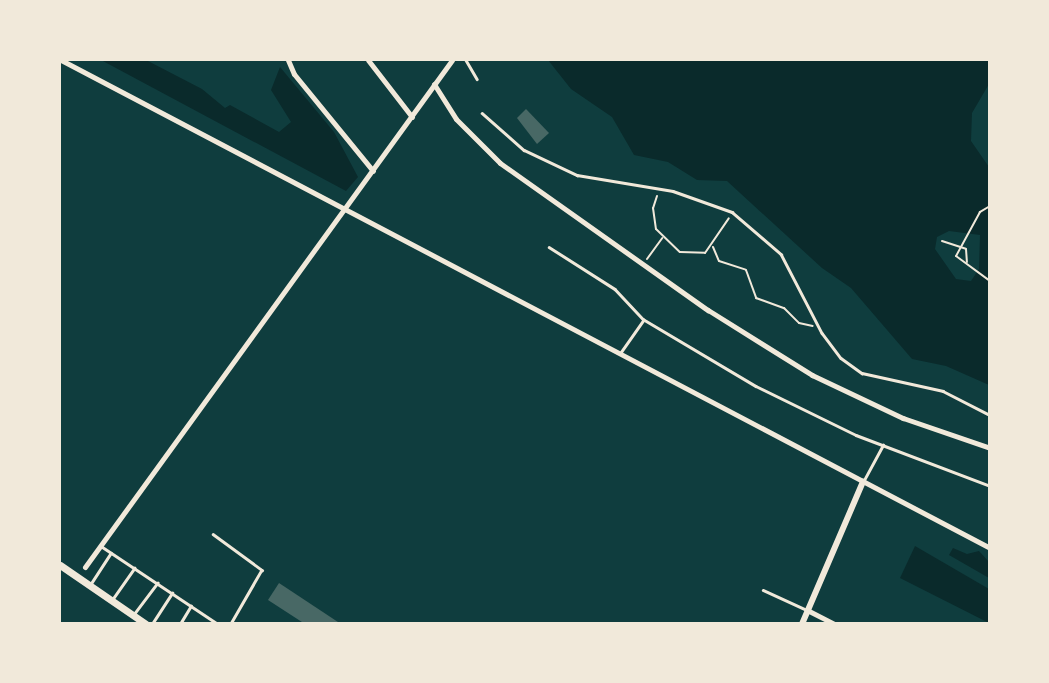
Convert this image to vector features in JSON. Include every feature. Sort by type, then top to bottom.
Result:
[{"type":"main road","points":[[60,565],[146,624]]},
{"type":"street","points":[[288,60],[294,74],[373,171]]},
{"type":"street","points":[[368,60],[412,117]]},
{"type":"street","points":[[85,567],[452,60]]},
{"type":"street","points":[[65,62],[989,548]]},
{"type":"street","points":[[434,84],[456,119],[500,163],[643,266],[812,375],[902,418],[989,448]]},
{"type":"street","points":[[802,624],[863,482]]},
{"type":"street","points":[[807,610],[834,624]]},
{"type":"lane","points":[[466,60],[477,79]]},
{"type":"lane","points":[[482,113],[524,150],[548,164],[598,182],[661,189],[732,212],[781,254],[819,327],[841,358],[862,373],[943,391],[989,415]]},
{"type":"lane","points":[[549,247],[615,289],[643,319],[757,386],[884,445],[989,486]]},
{"type":"lane","points":[[619,355],[643,319]]},
{"type":"lane","points":[[863,482],[884,445]]},
{"type":"lane","points":[[213,534],[262,570],[231,624]]},
{"type":"lane","points":[[101,546],[218,624]]},
{"type":"lane","points":[[89,586],[111,553]]},
{"type":"lane","points":[[111,601],[134,568]]},
{"type":"lane","points":[[133,615],[157,583]]},
{"type":"lane","points":[[763,590],[807,610]]},
{"type":"lane","points":[[152,624],[172,593]]},
{"type":"lane","points":[[180,624],[191,606]]},
{"type":"lane","points":[[207,624],[210,619]]},
{"type":"path","points":[[661,189],[653,217],[662,238],[673,249],[688,254],[705,253],[713,246],[732,212]]},
{"type":"path","points":[[989,206],[979,212],[957,256],[989,281]]},
{"type":"path","points":[[643,266],[662,238]]},
{"type":"path","points":[[943,241],[967,251],[968,264]]},
{"type":"path","points":[[713,246],[719,261],[746,270],[756,298],[784,308],[799,323],[819,327]]},
{"type":"water","points":[[101,60],[146,60],[202,89],[225,108],[230,105],[279,132],[291,122],[271,90],[280,67],[334,132],[358,177],[346,191]]},
{"type":"water","points":[[548,60],[989,60],[989,84],[972,113],[971,141],[989,167],[989,385],[946,366],[912,359],[851,288],[822,268],[727,181],[697,180],[668,162],[634,155],[612,117],[571,89]],"holes":[[[949,231],[980,235],[979,269],[971,281],[956,279],[935,249],[937,237]]]},
{"type":"water","points":[[915,546],[989,589],[989,623],[900,578]]},
{"type":"water","points":[[953,548],[967,554],[979,551],[989,562],[989,578],[949,555]]},
{"type":"building","points":[[526,109],[549,133],[537,144],[517,118]]},
{"type":"building","points":[[279,583],[341,624],[305,624],[268,600]]}]
